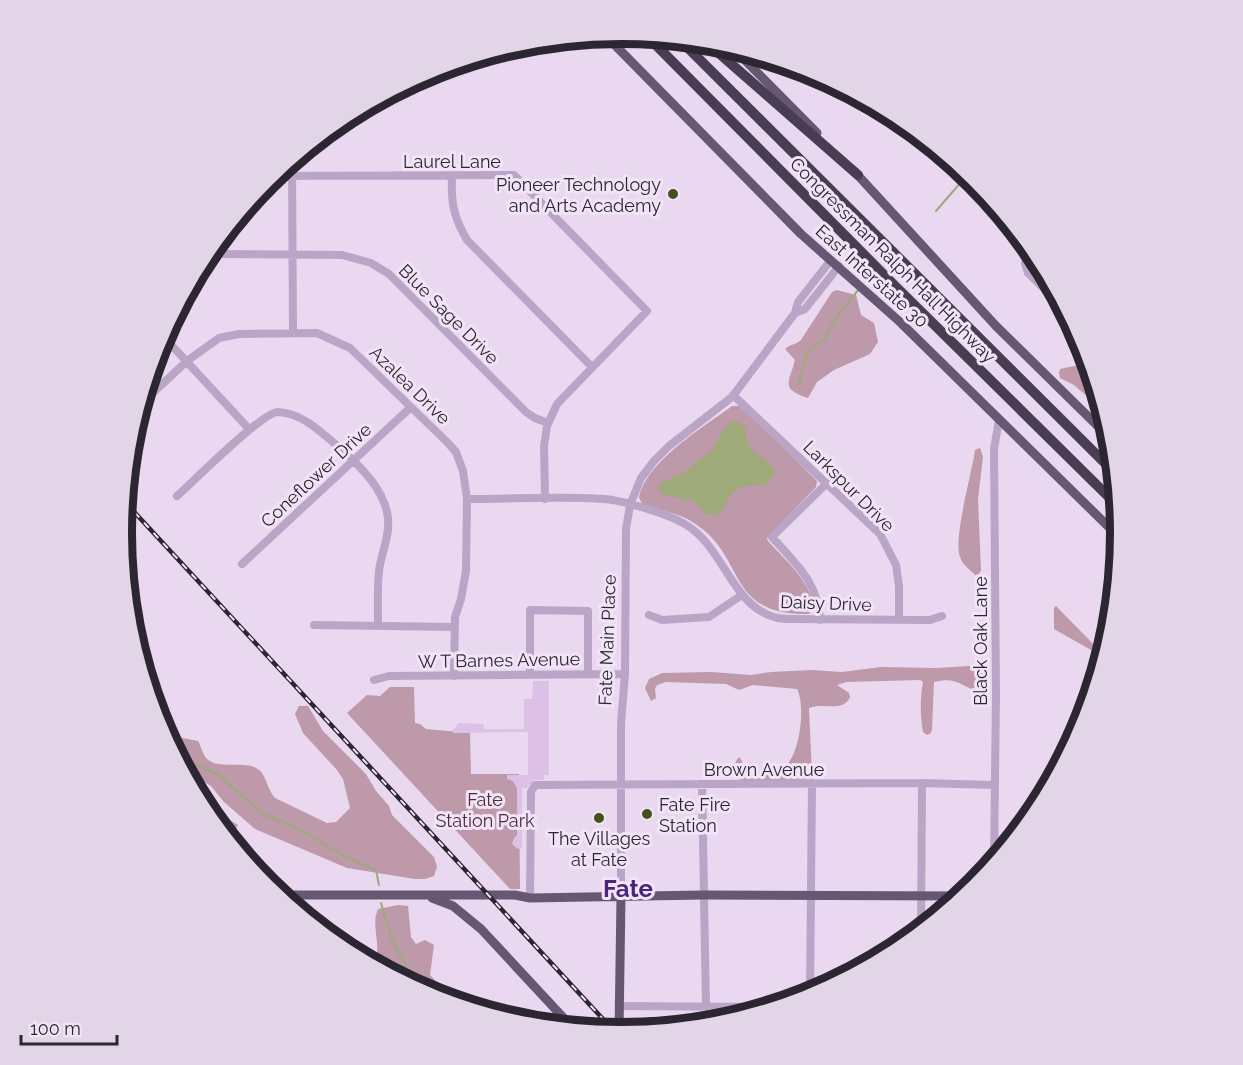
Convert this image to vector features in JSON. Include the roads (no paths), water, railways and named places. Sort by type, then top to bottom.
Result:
[{"type":"highway","name":"Congressman Ralph Hall Highway","points":[[656,45],[1109,497]]},
{"type":"highway","name":"Congressman Ralph Hall Highway","points":[[689,49],[1105,464]]},
{"type":"highway","points":[[719,54],[858,175]]},
{"type":"main road","name":"East Interstate 30","points":[[614,44],[801,234],[900,322],[1110,528]]},
{"type":"main road","points":[[745,59],[858,175],[996,326],[1099,427]]},
{"type":"main road","points":[[294,895],[515,895],[530,898],[703,895],[948,896]]},
{"type":"main road","points":[[412,895],[445,902],[464,914],[481,929],[563,1017]]},
{"type":"main road","name":"Fate Main Place","points":[[620,1022],[621,897]]},
{"type":"street","points":[[292,172],[293,333]]},
{"type":"street","name":"Laurel Lane","points":[[288,176],[514,175],[647,311],[592,367]]},
{"type":"street","points":[[452,176],[452,207],[457,223],[467,240],[592,367],[557,404],[548,423],[544,446],[545,499]]},
{"type":"street","name":"Blue Sage Drive","points":[[220,254],[355,257],[371,263],[388,274],[526,412],[548,423]]},
{"type":"street","points":[[1027,259],[1025,263],[1028,273],[1047,292]]},
{"type":"street","name":"Fate Main Place","points":[[621,897],[621,724],[625,674],[626,529],[630,506],[641,478],[654,461],[669,446],[734,395],[795,313],[798,302],[831,260]]},
{"type":"street","name":"Fate Main Place","points":[[795,313],[805,309],[839,266]]},
{"type":"street","name":"Azalea Drive","points":[[153,393],[187,362],[219,338],[239,334],[317,333],[350,348],[456,452],[463,471],[467,499],[466,571],[455,616],[454,676]]},
{"type":"street","points":[[170,344],[249,429]]},
{"type":"street","name":"Larkspur Drive","points":[[734,395],[880,534],[896,565],[899,585],[899,620]]},
{"type":"street","name":"Coneflower Drive","points":[[242,564],[411,407]]},
{"type":"street","points":[[177,496],[249,429],[270,414],[276,412],[289,414],[306,421],[353,461],[384,501],[388,517],[388,534],[379,570],[378,626]]},
{"type":"street","name":"Black Oak Lane","points":[[994,849],[996,694],[994,449],[999,420]]},
{"type":"street","points":[[820,620],[819,603],[808,578],[772,537],[827,483]]},
{"type":"street","name":"Daisy Drive","points":[[467,499],[607,499],[684,523],[705,539],[742,595],[754,607],[773,617],[820,620],[930,620],[942,616]]},
{"type":"street","points":[[649,615],[662,620],[709,617],[742,595]]},
{"type":"street","points":[[530,675],[530,610],[588,611],[588,675]]},
{"type":"street","points":[[314,625],[455,627]]},
{"type":"street","name":"W T Barnes Avenue","points":[[374,680],[388,676],[625,674]]},
{"type":"street","points":[[810,984],[812,783]]},
{"type":"street","points":[[921,918],[922,783]]},
{"type":"street","name":"Brown Avenue","points":[[530,898],[531,792],[535,785],[922,783],[994,785]]},
{"type":"street","points":[[702,784],[706,1007]]},
{"type":"street","points":[[620,1006],[739,1007]]},
{"type":"waterway","points":[[936,211],[961,182]]},
{"type":"waterway","points":[[799,384],[807,352],[825,339],[837,316],[859,289]]},
{"type":"waterway","points":[[190,762],[217,774],[263,814],[297,828],[345,856],[376,870],[379,885]]},
{"type":"waterway","points":[[381,903],[391,937],[409,973]]},
{"type":"railway","points":[[133,511],[605,1021]]},
{"type":"place","name":"Pioneer Technology and Arts Academy","points":[[673,194]]},
{"type":"place","name":"Fate Fire Station","points":[[647,814]]},
{"type":"place","name":"The Villages at Fate","points":[[599,818]]},
{"type":"district","name":"Fate","points":[[628,888]]},
{"type":"park label","name":"Fate Station Park","points":[[485,809]]}]
